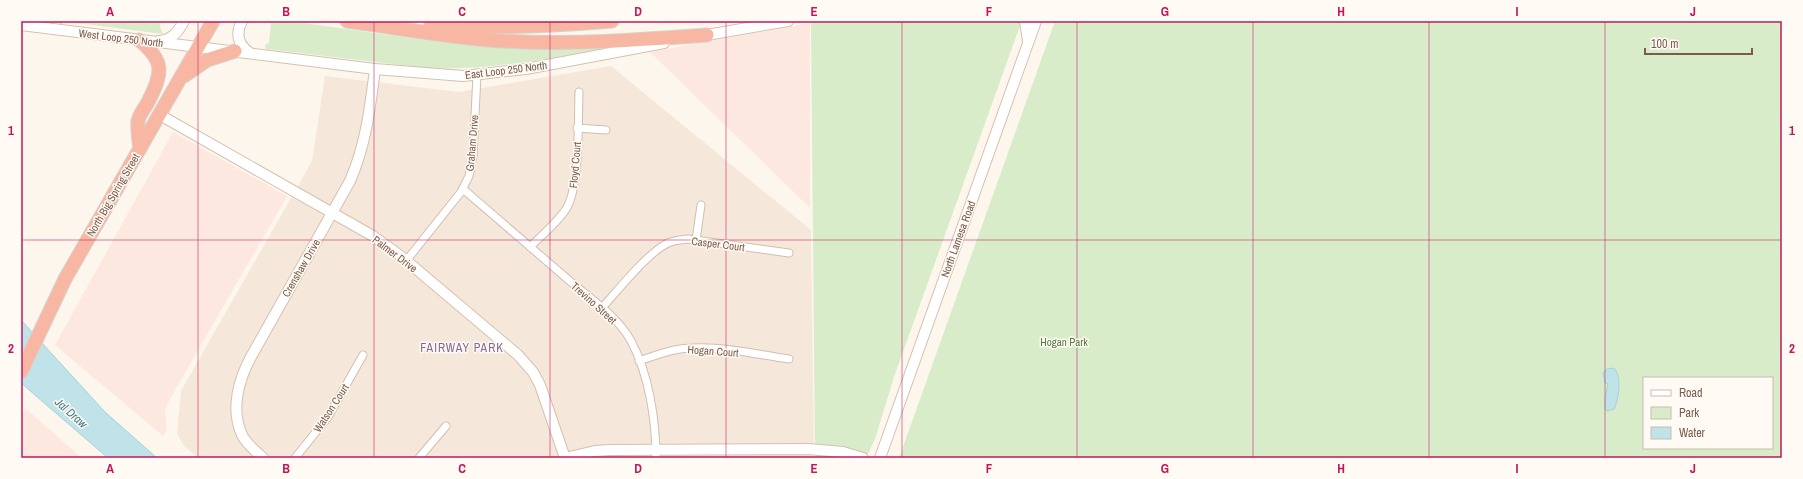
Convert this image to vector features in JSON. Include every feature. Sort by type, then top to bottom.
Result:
[{"type":"highway","name":"North Big Spring Street","points":[[21,372],[42,324],[68,273],[213,21]]},
{"type":"highway","points":[[347,21],[455,36],[530,42],[588,41],[707,35]]},
{"type":"highway","points":[[351,21],[471,27],[571,25],[612,21]]},
{"type":"highway","points":[[139,40],[151,50],[158,62],[160,70],[148,102],[138,120],[140,149]]},
{"type":"highway","points":[[178,81],[188,72],[207,60],[235,51]]},
{"type":"main road","points":[[155,42],[169,39],[178,33],[184,21]]},
{"type":"main road","points":[[242,21],[238,30],[238,37],[244,48],[250,53]]},
{"type":"main road","name":"East Loop 250 North","points":[[198,47],[375,69],[433,74],[476,75],[520,70],[788,21]]},
{"type":"main road","points":[[1025,21],[1028,44]]},
{"type":"main road","name":"North Lamesa Road","points":[[880,458],[1036,21]]},
{"type":"main road","points":[[1028,44],[1041,21]]},
{"type":"main road","name":"West Loop 250 North","points":[[21,25],[198,47]]},
{"type":"main road","name":"Crenshaw Drive","points":[[263,458],[247,443],[239,426],[237,393],[240,379],[350,181],[360,158],[367,126],[375,69]]},
{"type":"main road","name":"Palmer Drive","points":[[160,115],[367,233],[406,261],[518,355],[540,385],[565,458]]},
{"type":"main road","points":[[565,458],[595,451],[656,454],[808,449],[843,452],[863,458]]},
{"type":"street","name":"Graham Drive","points":[[406,261],[463,189],[470,176],[473,160],[476,75]]},
{"type":"street","name":"Floyd Court","points":[[530,247],[565,211],[571,200],[575,183],[579,92]]},
{"type":"street","points":[[577,128],[606,130]]},
{"type":"street","name":"Trevino Street","points":[[463,189],[602,308],[624,330],[631,341],[639,361],[653,411],[656,454]]},
{"type":"street","points":[[696,240],[701,205]]},
{"type":"street","name":"Casper Court","points":[[602,308],[656,251],[673,241],[688,239],[789,253]]},
{"type":"street","name":"Hogan Court","points":[[639,361],[663,353],[694,347],[789,359]]},
{"type":"street","name":"Watson Court","points":[[295,458],[328,417],[364,354]]},
{"type":"street","points":[[419,458],[446,426]]},
{"type":"shaded area","points":[[810,23],[810,208],[650,52]]},
{"type":"shaded area","name":"FAIRWAY PARK","points":[[611,66],[811,230],[814,458],[198,458],[184,446],[177,434],[181,391],[312,161],[325,76],[459,92]]},
{"type":"shaded area","points":[[173,132],[287,196],[170,399],[165,410],[167,430],[163,436],[55,345]]},
{"type":"shaded area","points":[[25,408],[82,458],[21,458],[21,419]]},
{"type":"green space","points":[[45,21],[161,21],[160,27],[163,34],[85,24]]},
{"type":"green space","points":[[271,21],[287,21],[440,42],[492,47],[614,47],[497,66],[474,68],[426,68],[266,49],[265,45],[269,43]]},
{"type":"green space","points":[[811,21],[1020,21],[1021,23],[894,377],[875,439],[866,458],[815,458]]},
{"type":"green space","name":"Hogan Park","points":[[1055,21],[1782,21],[1782,458],[899,458]]},
{"type":"water","name":"Jal Draw","points":[[21,320],[105,412],[157,458],[108,458],[21,383]]},
{"type":"water","points":[[1614,368],[1617,372],[1619,388],[1614,409],[1607,411],[1605,409],[1605,398],[1608,384],[1605,383],[1603,373],[1607,369]]},
{"type":"district","name":"FAIRWAY PARK","points":[[462,348]]}]
